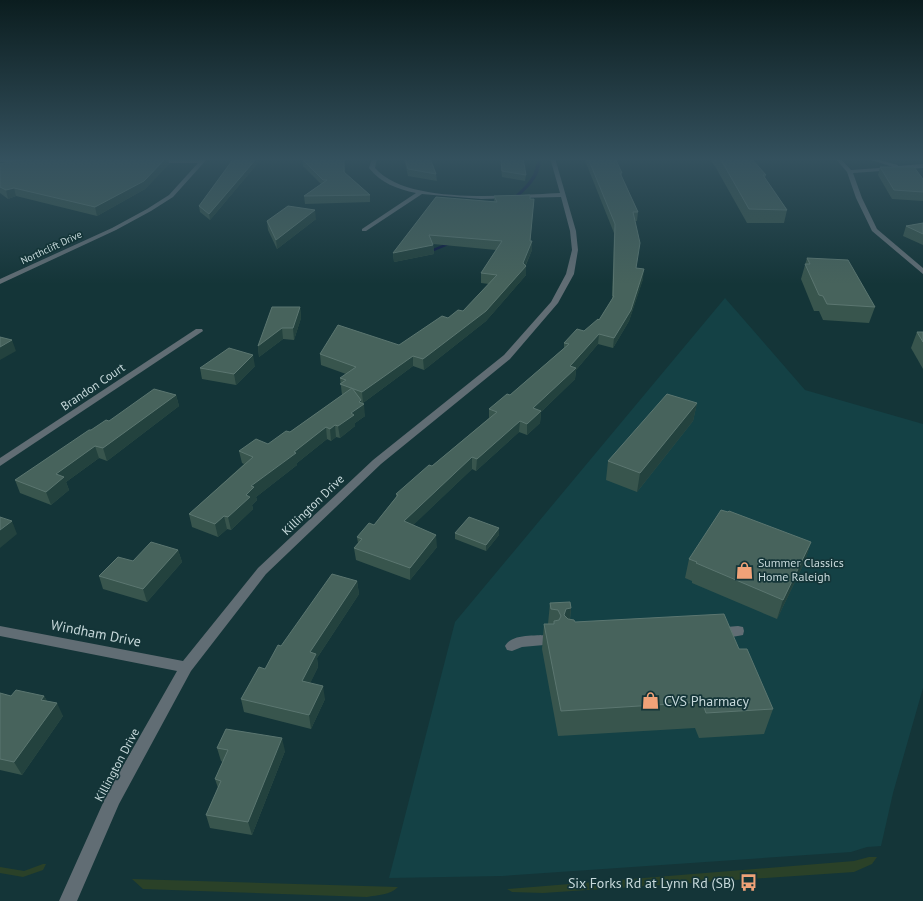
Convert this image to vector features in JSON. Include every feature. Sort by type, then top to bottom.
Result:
[{"type":"street","name":"Northclift Drive","points":[[0,282],[114,229],[165,200]]},
{"type":"street","points":[[364,230],[409,200]]},
{"type":"street","name":"Killington Drive","points":[[68,901],[113,799],[186,667],[262,571],[377,462],[507,357],[554,303],[570,274],[575,250],[573,231],[564,200]]},
{"type":"street","points":[[860,200],[874,230],[923,272]]},
{"type":"street","name":"Brandon Court","points":[[0,463],[199,331]]},
{"type":"street","name":"Windham Drive","points":[[0,630],[186,667]]},
{"type":"street","points":[[706,633],[738,631]]},
{"type":"street","points":[[512,646],[520,642],[550,640]]},
{"type":"shaded area","points":[[725,298],[805,390],[923,424],[923,688],[893,793],[881,846],[867,847],[851,852],[502,876],[389,878],[455,622]]},
{"type":"green space","points":[[869,857],[877,857],[872,864],[854,872],[543,893],[512,892],[507,889],[854,861]]},
{"type":"green space","points":[[46,864],[43,870],[23,877],[0,873],[0,867],[24,871]]},
{"type":"green space","points":[[132,879],[398,887],[388,893],[367,897],[143,889]]},
{"type":"building","points":[[65,200],[108,200],[95,207]]},
{"type":"building","points":[[203,200],[221,200],[209,214],[199,206]]},
{"type":"building","points":[[434,200],[473,200],[497,202],[496,200],[534,200],[530,241],[532,241],[523,263],[526,266],[486,311],[423,359],[413,356],[362,392],[340,384],[346,380],[340,378],[356,367],[320,354],[338,325],[399,345],[442,316],[448,318],[458,310],[463,311],[497,275],[481,273],[502,241],[429,235],[433,245],[393,253]]},
{"type":"building","points":[[605,200],[632,200],[638,212],[633,212],[640,243],[636,268],[644,269],[631,310],[614,338],[599,334],[570,366],[576,368],[533,408],[541,411],[527,424],[520,421],[477,459],[472,457],[404,521],[436,535],[410,568],[354,548],[362,539],[357,537],[369,523],[374,525],[398,495],[396,494],[429,465],[432,466],[497,412],[489,409],[507,394],[510,395],[569,344],[564,343],[577,329],[584,331],[598,319],[599,320],[614,296],[615,224]]},
{"type":"building","points":[[744,200],[780,200],[787,210],[749,209]]},
{"type":"building","points":[[288,206],[315,210],[276,240],[267,221]]},
{"type":"building","points":[[923,223],[923,234],[906,226]]},
{"type":"building","points":[[807,258],[848,260],[875,307],[827,304],[823,296],[819,295],[805,264],[810,264]]},
{"type":"building","points":[[272,307],[300,307],[293,328],[282,328],[258,346]]},
{"type":"building","points":[[917,332],[923,332],[923,342]]},
{"type":"building","points":[[0,337],[12,340],[0,347]]},
{"type":"building","points":[[229,348],[253,355],[234,374],[200,368]]},
{"type":"building","points":[[352,388],[361,400],[359,402],[364,404],[351,413],[354,415],[338,426],[335,425],[330,429],[326,427],[294,452],[296,453],[251,486],[254,487],[246,495],[250,497],[228,517],[224,516],[215,524],[189,514],[253,457],[239,451],[256,439],[268,444],[286,431],[290,432]]},
{"type":"building","points":[[154,389],[176,395],[103,448],[95,446],[56,474],[64,477],[46,492],[15,480],[89,430],[106,420],[109,421]]},
{"type":"building","points":[[667,394],[697,403],[640,473],[608,461]]},
{"type":"building","name":"Summer Classics Home Raleigh","points":[[721,510],[729,511],[811,542],[783,600],[689,559]]},
{"type":"building","points":[[0,517],[12,521],[0,530]]},
{"type":"building","points":[[469,517],[499,528],[486,545],[455,533]]},
{"type":"building","points":[[151,542],[178,550],[143,589],[99,576],[118,557],[133,561]]},
{"type":"building","points":[[332,574],[357,581],[310,652],[316,654],[302,681],[323,686],[309,715],[241,699],[259,667],[265,669],[278,645],[281,646]]},
{"type":"building","name":"CVS Pharmacy","points":[[570,602],[571,608],[566,609],[564,615],[568,619],[574,620],[575,622],[724,614],[739,649],[747,649],[773,709],[706,713],[702,702],[561,711],[544,624],[554,624],[554,621],[559,620],[561,616],[558,610],[551,609],[550,603]]},
{"type":"building","points":[[16,690],[44,696],[41,700],[57,703],[14,762],[0,759],[0,693],[11,696]]},
{"type":"building","points":[[226,729],[282,738],[248,822],[206,815],[221,781],[215,779],[228,750],[217,748]]},
{"type":"waterway","points":[[425,253],[454,242]]},
{"type":"place","name":"Summer Classics Home Raleigh","points":[[745,570]]},
{"type":"place","name":"CVS Pharmacy","points":[[651,701]]},
{"type":"place","name":"Six Forks Rd at Lynn Rd (SB)","points":[[748,883]]}]
